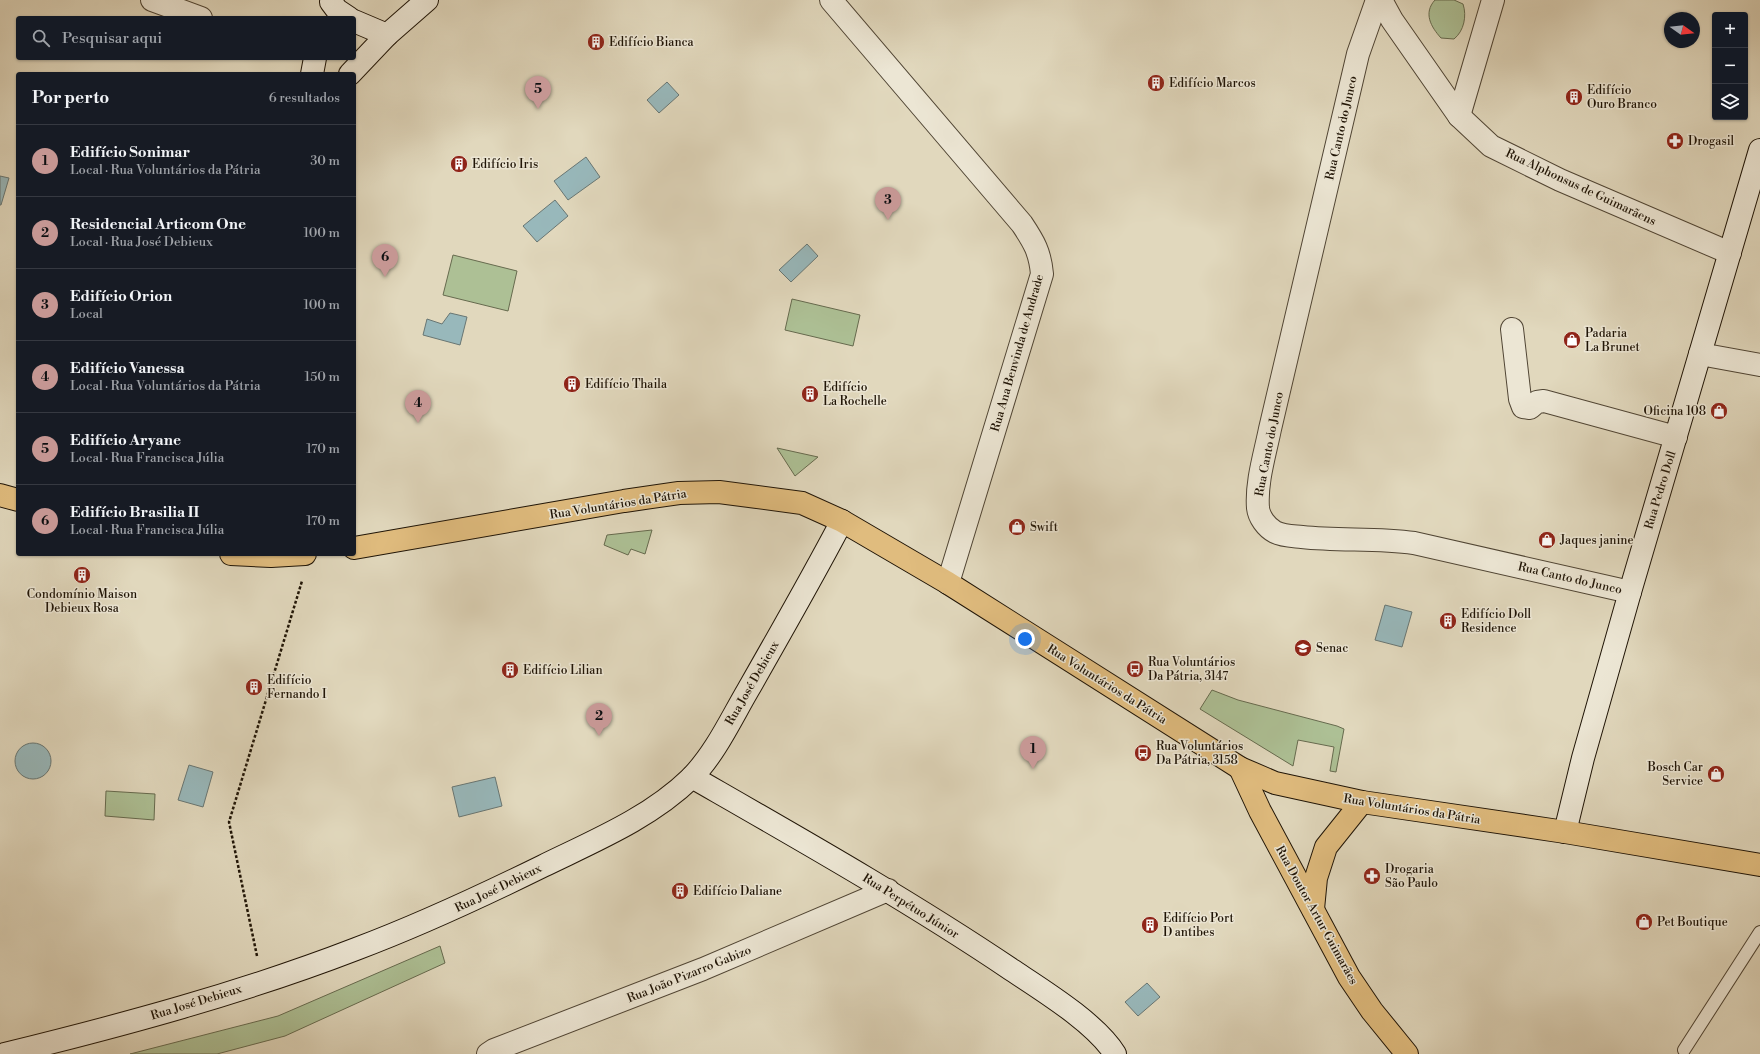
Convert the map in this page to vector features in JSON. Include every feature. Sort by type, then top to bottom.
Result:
[{"type":"main road","name":"Rua Voluntários da Pátria","points":[[356,548],[414,539],[624,501],[679,493],[719,492],[802,503],[842,521],[948,583],[1240,768],[1275,783],[1362,802],[1565,832],[1760,865]]},
{"type":"main road","points":[[0,495],[16,499]]},
{"type":"main road","name":"Rua Doutor Artur Guimarães","points":[[1240,768],[1263,816],[1349,977],[1372,1012],[1407,1054]]},
{"type":"main road","points":[[1313,909],[1316,878],[1326,847],[1362,802]]},
{"type":"street","points":[[152,0],[196,16]]},
{"type":"street","points":[[352,72],[387,35],[427,0]]},
{"type":"street","name":"Rua Ana Benvinda de Andrade","points":[[831,0],[1022,224],[1035,243],[1040,257],[1042,274],[948,583]]},
{"type":"street","name":"Rua Canto do Junco","points":[[1377,0],[1358,54],[1270,429],[1259,489],[1258,509],[1262,519],[1267,527],[1284,535],[1328,540],[1390,540],[1414,543],[1630,592]]},
{"type":"street","name":"Rua Alphonsus de Guimarãens","points":[[1381,0],[1392,20],[1459,116],[1486,141],[1498,149],[1560,180],[1730,253]]},
{"type":"street","points":[[1459,116],[1493,0]]},
{"type":"street","points":[[329,7],[346,16]]},
{"type":"street","points":[[356,22],[387,35]]},
{"type":"street","name":"Rua Pedro Doll","points":[[1565,832],[1583,758],[1630,592],[1760,150]]},
{"type":"street","points":[[1512,329],[1520,399],[1523,407],[1530,408],[1537,402],[1544,401],[1676,437]]},
{"type":"street","points":[[1700,354],[1760,365]]},
{"type":"street","name":"Rua José Debieux","points":[[5,1054],[134,1020],[262,982],[356,950],[453,910],[632,821],[662,803],[692,777],[724,731],[842,521]]},
{"type":"street","name":"Rua Perpétuo Júnior","points":[[692,777],[888,890],[1051,996],[1084,1020],[1109,1053]]},
{"type":"street","name":"Rua João Pizarro Gabizo","points":[[488,1054],[494,1050],[710,966],[888,890]]},
{"type":"lane","points":[[1684,1050],[1760,932]]},
{"type":"path","points":[[262,982],[229,822],[303,576]]},
{"type":"green space","points":[[1435,0],[1454,0],[1463,4],[1465,13],[1464,23],[1460,32],[1454,39],[1441,38],[1432,25],[1429,10]]},
{"type":"green space","points":[[453,255],[517,271],[508,311],[443,295]]},
{"type":"green space","points":[[792,299],[860,315],[853,346],[785,330]]},
{"type":"green space","points":[[777,448],[818,457],[795,476]]},
{"type":"green space","points":[[652,530],[645,554],[631,549],[628,555],[604,545],[607,535]]},
{"type":"green space","points":[[1212,690],[1238,700],[1344,729],[1336,772],[1330,771],[1334,747],[1298,740],[1293,766],[1200,709]]},
{"type":"green space","points":[[106,791],[155,794],[154,820],[105,816]]},
{"type":"green space","points":[[440,946],[445,963],[285,1036],[217,1054],[130,1054],[278,1016]]},
{"type":"water","points":[[667,82],[679,95],[659,113],[647,100]]},
{"type":"water","points":[[586,157],[600,177],[568,200],[554,181]]},
{"type":"water","points":[[0,176],[9,178],[1,205],[0,205]]},
{"type":"water","points":[[555,200],[568,216],[537,242],[523,226]]},
{"type":"water","points":[[807,244],[818,256],[791,282],[779,270]]},
{"type":"water","points":[[450,313],[467,317],[460,345],[423,335],[427,319],[442,324]]},
{"type":"water","points":[[1385,605],[1412,612],[1402,647],[1375,640]]},
{"type":"water","points":[[33,743],[46,748],[51,761],[46,774],[33,779],[20,774],[15,761],[20,748]]},
{"type":"water","points":[[189,765],[213,772],[203,807],[178,800]]},
{"type":"water","points":[[495,777],[502,806],[459,817],[452,787]]},
{"type":"water","points":[[1147,983],[1160,997],[1138,1016],[1125,1002]]},
{"type":"place","name":"Edifício Bianca","points":[[596,42]]},
{"type":"place","name":"Edifício Marcos","points":[[1156,83]]},
{"type":"place","name":"Edifício Ouro Branco","points":[[1574,97]]},
{"type":"place","name":"Edifício Aryane","points":[[538,109]]},
{"type":"place","name":"Drogasil","points":[[1675,141]]},
{"type":"place","name":"Edifício Iris","points":[[459,164]]},
{"type":"place","name":"Edifício Orion","points":[[888,220]]},
{"type":"place","name":"Edifício Brasilia II","points":[[385,277]]},
{"type":"place","name":"Padaria La Brunet","points":[[1572,340]]},
{"type":"place","name":"Edifício Thaila","points":[[572,384]]},
{"type":"place","name":"Edifício La Rochelle","points":[[810,394]]},
{"type":"place","name":"Oficina 108","points":[[1719,411]]},
{"type":"place","name":"Edifício Vanessa","points":[[418,423]]},
{"type":"place","name":"Swift","points":[[1017,527]]},
{"type":"place","name":"Jaques janine","points":[[1547,540]]},
{"type":"place","name":"Condomínio Maison Debieux Rosa","points":[[82,575]]},
{"type":"place","name":"Edifício Doll Residence","points":[[1448,621]]},
{"type":"place","name":"Senac","points":[[1303,648]]},
{"type":"place","name":"Rua Voluntários Da Pátria, 3147","points":[[1135,669]]},
{"type":"place","name":"Edifício Lilian","points":[[510,670]]},
{"type":"place","name":"Edifício Fernando I","points":[[254,687]]},
{"type":"place","name":"Residencial Articom One","points":[[599,736]]},
{"type":"place","name":"Rua Voluntários Da Pátria, 3158","points":[[1143,753]]},
{"type":"place","name":"Edifício Sonimar","points":[[1033,769]]},
{"type":"place","name":"Bosch Car Service","points":[[1716,774]]},
{"type":"place","name":"Drogaria São Paulo","points":[[1372,876]]},
{"type":"place","name":"Edifício Daliane","points":[[680,891]]},
{"type":"place","name":"Pet Boutique","points":[[1644,922]]},
{"type":"place","name":"Edifício Port D antibes","points":[[1150,925]]}]
